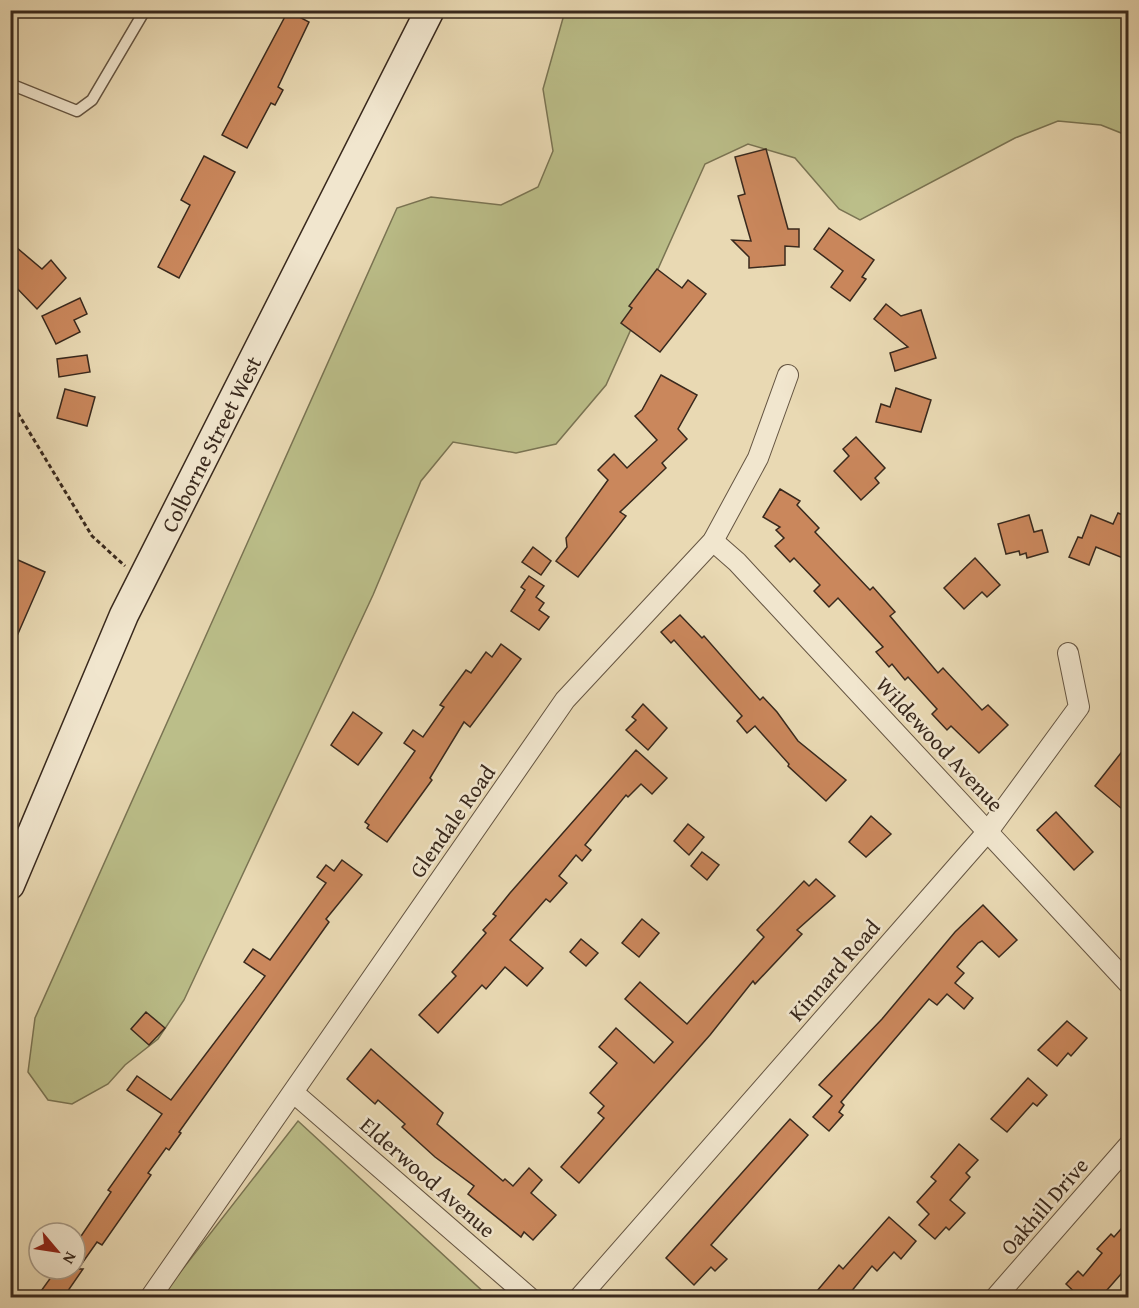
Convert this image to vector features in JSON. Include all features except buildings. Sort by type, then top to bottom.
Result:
[{"type":"main road","name":"Colborne Street West","points":[[10,885],[124,615],[430,10]]},
{"type":"street","name":"Glendale Road","points":[[150,1298],[565,700],[713,541],[758,458],[789,375]]},
{"type":"street","name":"Wildewood Avenue","points":[[713,541],[737,562],[989,830],[1128,983]]},
{"type":"street","name":"Kinnard Road","points":[[579,1298],[989,830],[1079,707],[1068,653]]},
{"type":"street","name":"Elderwood Avenue","points":[[294,1093],[530,1298]]},
{"type":"street","name":"Oakhill Drive","points":[[995,1298],[1128,1146]]},
{"type":"lane","points":[[10,84],[77,111],[92,100],[145,10]]},
{"type":"path","points":[[10,400],[92,536],[142,581]]},
{"type":"green space","points":[[565,11],[1128,11],[1128,140],[1121,133],[1101,125],[1058,121],[1015,138],[860,220],[839,209],[795,158],[748,144],[705,164],[606,385],[556,444],[516,453],[453,442],[421,481],[373,595],[184,1000],[158,1039],[125,1065],[108,1084],[72,1104],[48,1100],[28,1072],[35,1018],[397,208],[431,197],[501,205],[538,187],[553,151],[543,89]]},
{"type":"green space","points":[[298,1121],[489,1297],[160,1298]]}]
